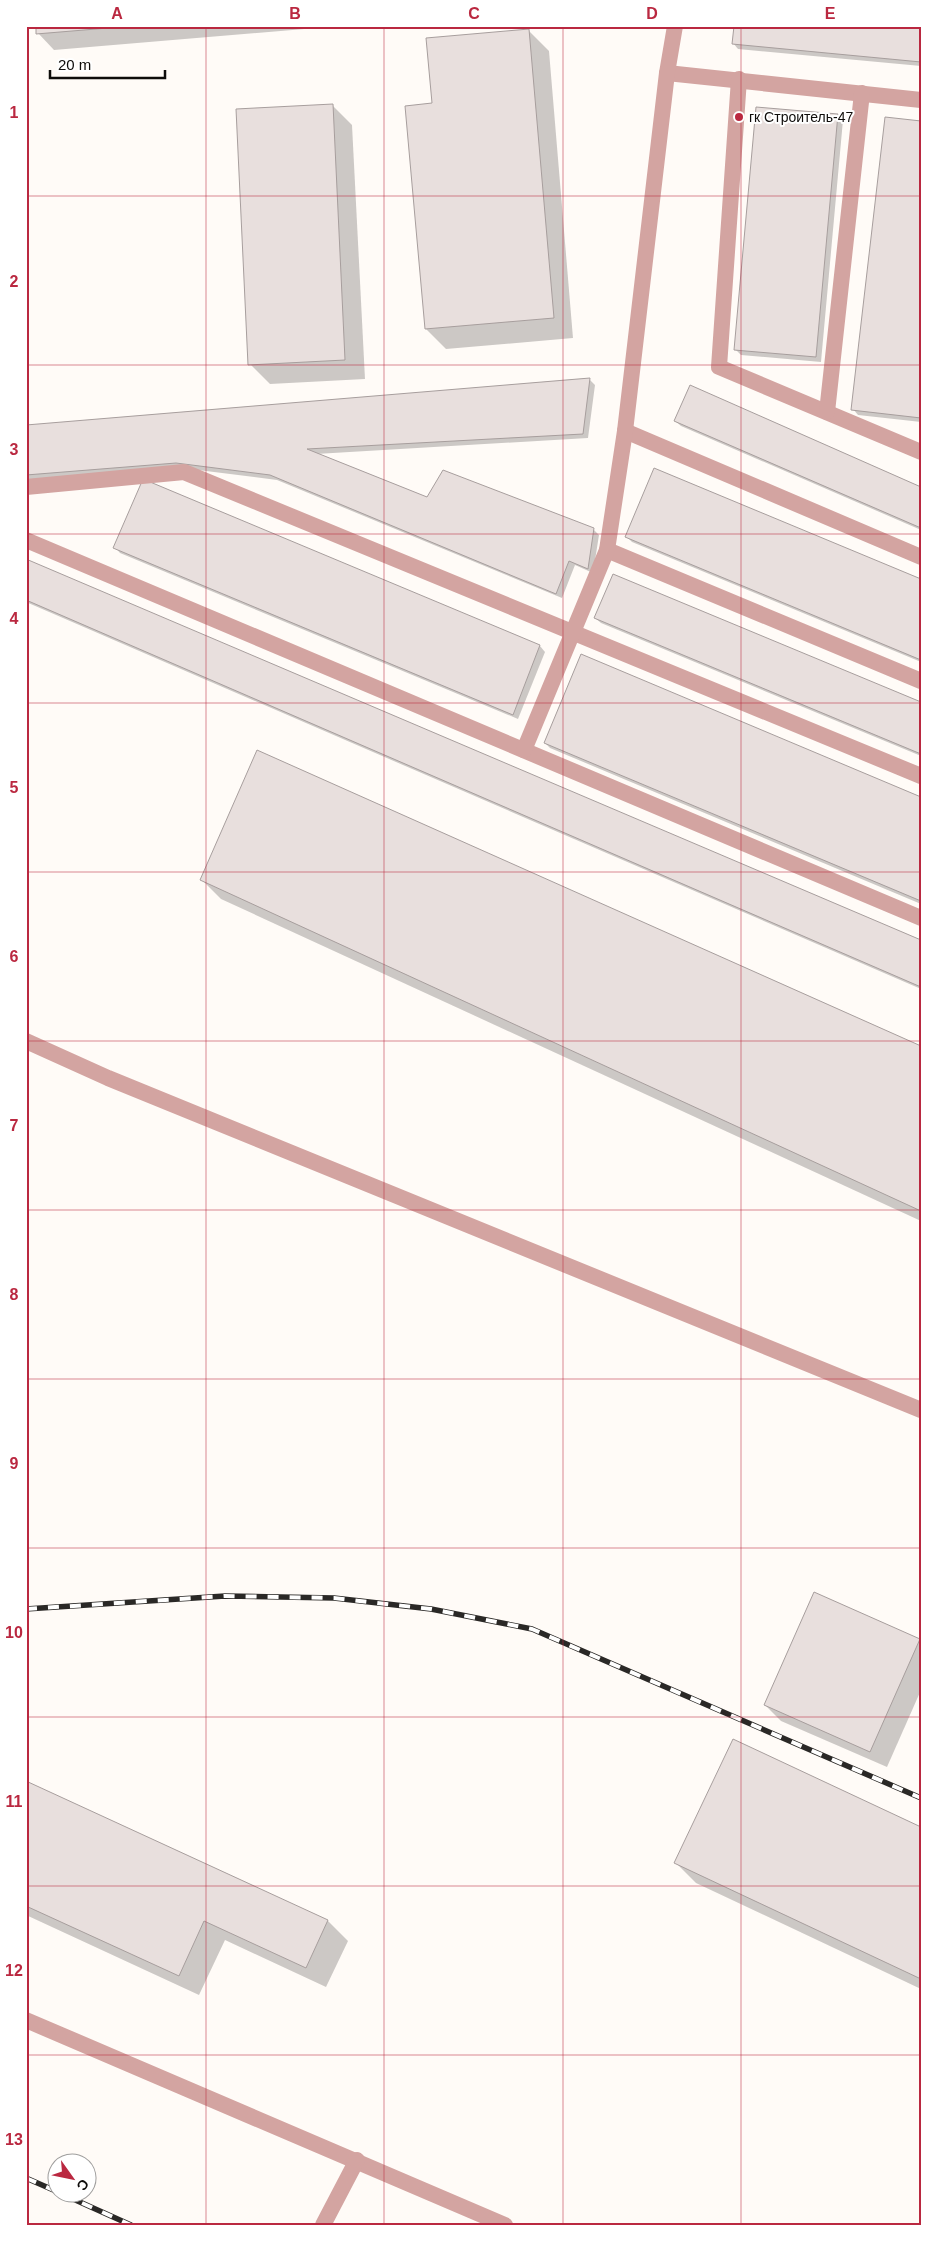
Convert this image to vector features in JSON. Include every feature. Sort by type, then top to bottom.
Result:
[{"type":"lane","points":[[524,750],[607,550],[624,431],[667,73],[675,26]]},
{"type":"lane","points":[[667,73],[739,79],[921,100]]},
{"type":"lane","points":[[739,79],[719,367],[921,452]]},
{"type":"lane","points":[[826,412],[862,93]]},
{"type":"lane","points":[[624,431],[921,557]]},
{"type":"lane","points":[[26,487],[184,472],[921,776]]},
{"type":"lane","points":[[26,540],[921,918]]},
{"type":"lane","points":[[607,550],[921,681]]},
{"type":"lane","points":[[26,1041],[108,1078],[921,1410]]},
{"type":"lane","points":[[26,2020],[357,2160],[505,2225]]},
{"type":"lane","points":[[323,2225],[357,2160]]},
{"type":"building","points":[[36,26],[132,26],[36,34]]},
{"type":"building","points":[[734,26],[921,26],[921,62],[732,44]]},
{"type":"building","points":[[529,29],[554,318],[425,329],[405,106],[432,103],[426,38]]},
{"type":"building","points":[[333,104],[345,360],[248,365],[236,109]]},
{"type":"building","points":[[756,107],[838,114],[816,357],[734,350]]},
{"type":"building","points":[[885,117],[921,121],[921,418],[851,410]]},
{"type":"building","points":[[590,378],[583,434],[307,449],[427,497],[443,470],[594,528],[588,569],[569,561],[556,594],[270,475],[176,463],[26,475],[26,425]]},
{"type":"building","points":[[690,385],[921,487],[921,528],[674,421]]},
{"type":"building","points":[[654,468],[921,579],[921,660],[625,537]]},
{"type":"building","points":[[143,479],[540,645],[513,715],[113,548]]},
{"type":"building","points":[[26,559],[921,940],[921,987],[26,600]]},
{"type":"building","points":[[613,574],[921,702],[921,754],[594,618]]},
{"type":"building","points":[[581,654],[921,797],[921,901],[544,743]]},
{"type":"building","points":[[257,750],[921,1046],[921,1211],[200,880]]},
{"type":"building","points":[[814,1592],[920,1639],[870,1752],[764,1705]]},
{"type":"building","points":[[733,1739],[921,1827],[921,1979],[674,1863]]},
{"type":"building","points":[[26,1781],[328,1920],[306,1968],[204,1921],[179,1976],[26,1906]]},
{"type":"railway","points":[[26,1609],[225,1596],[334,1598],[431,1609],[532,1629],[921,1798]]},
{"type":"railway","points":[[26,2178],[48,2188]]},
{"type":"railway","points":[[84,2204],[131,2225]]},
{"type":"place","name":"гк Строитель-47","points":[[739,117]]}]
